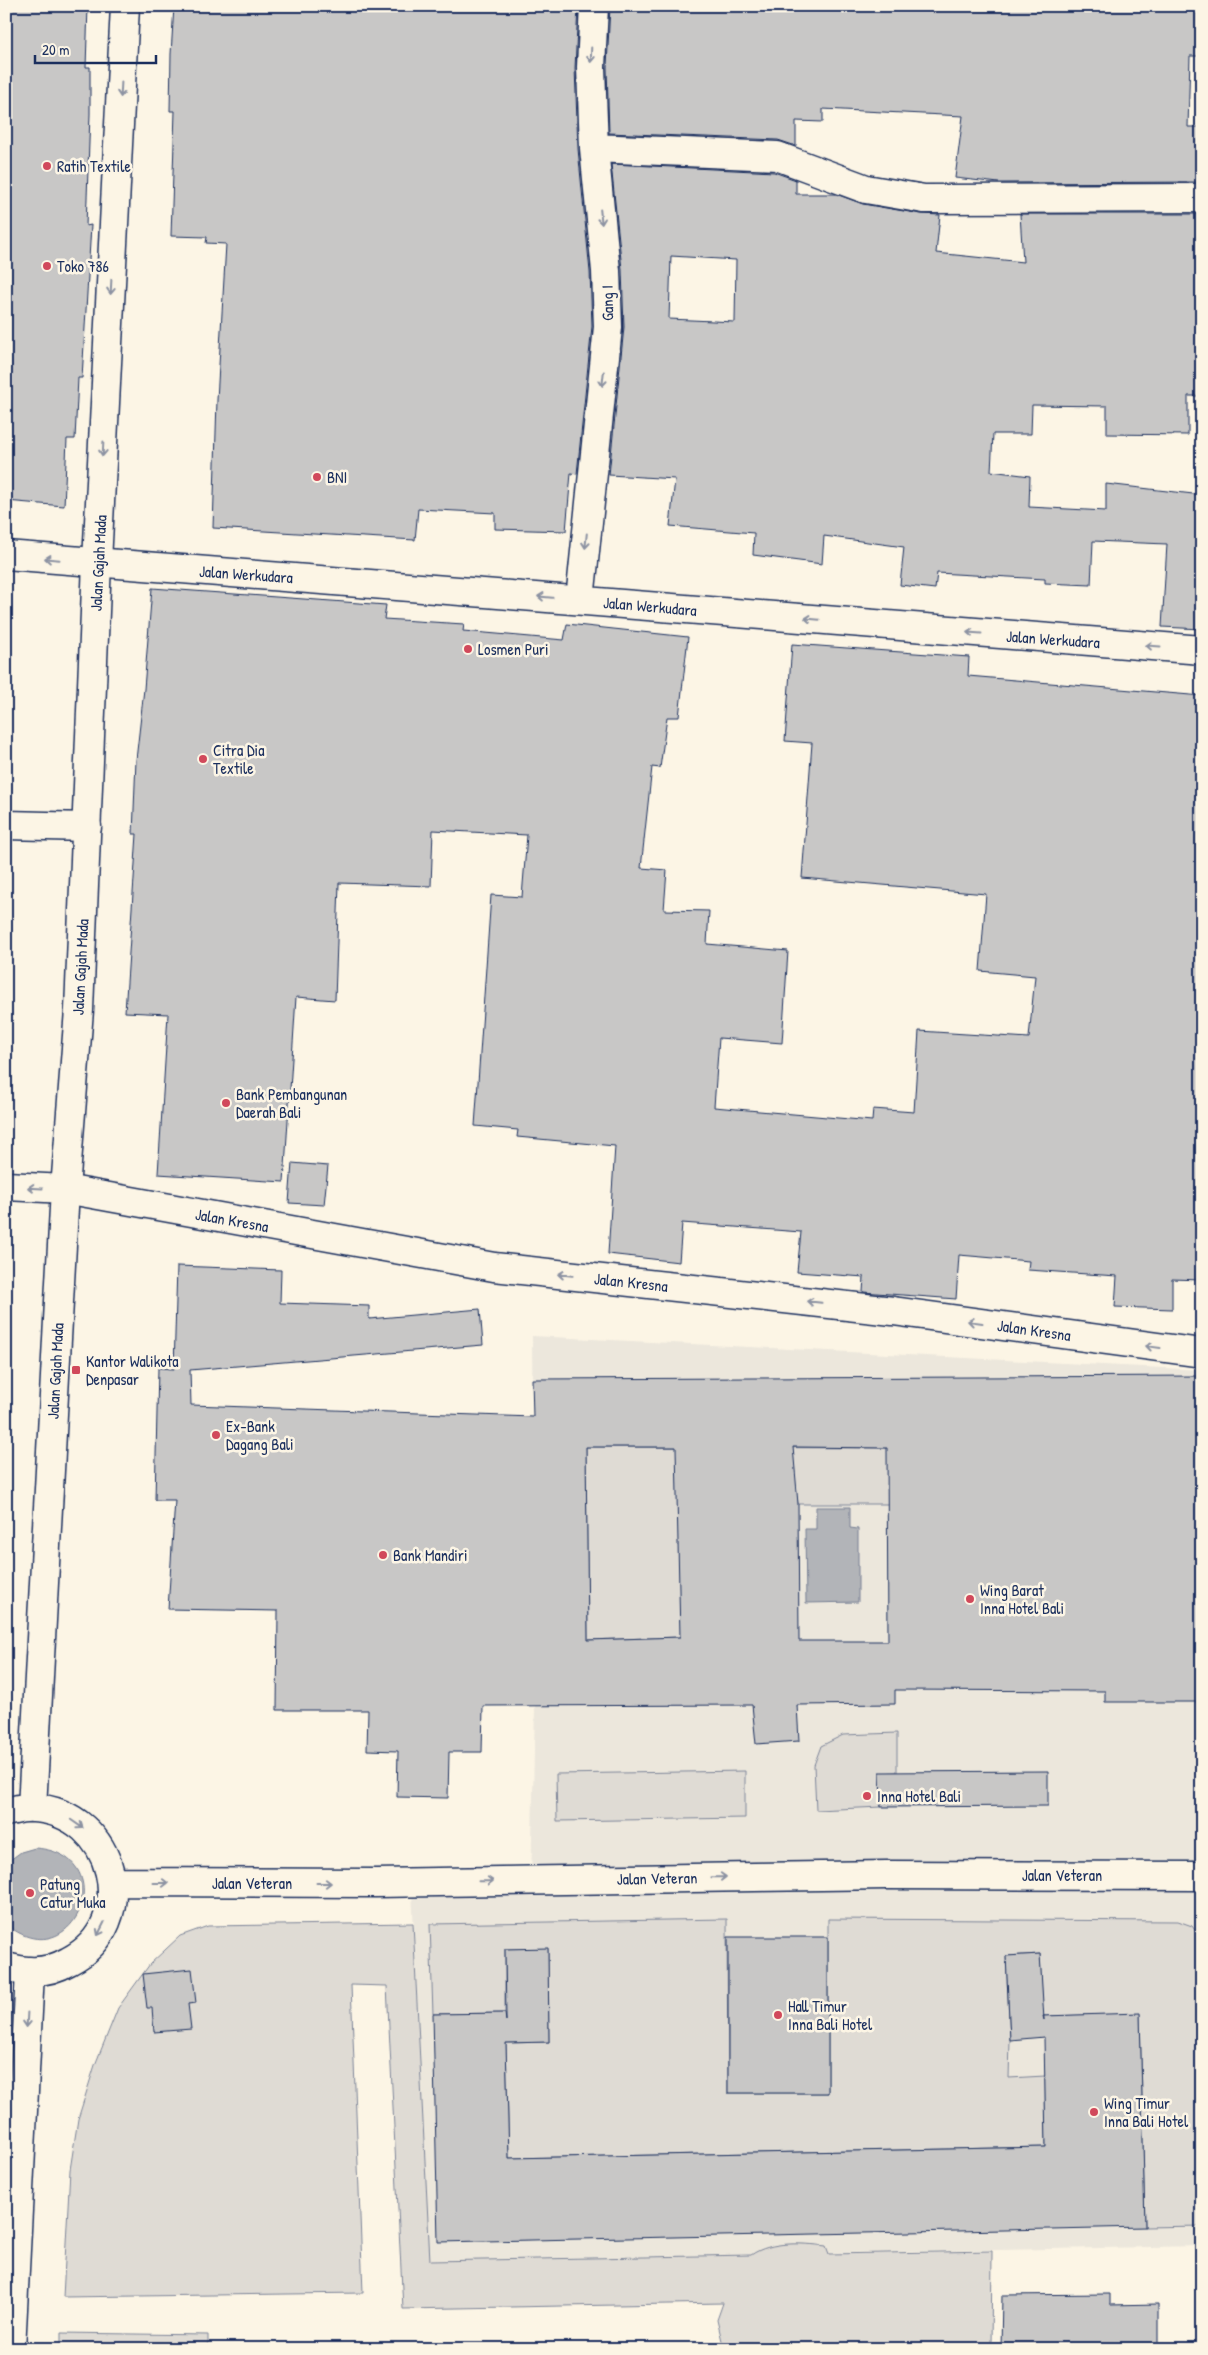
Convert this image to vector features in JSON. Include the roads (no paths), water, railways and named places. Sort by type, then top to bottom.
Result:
[{"type":"street","name":"Jalan Gajah Mada","points":[[18,1969],[56,1968],[81,1955],[99,1935],[110,1910],[112,1882],[107,1859],[94,1838],[77,1822],[55,1812],[19,1810],[78,1010],[88,827],[97,562],[125,6]]},
{"type":"street","name":"Gang I","points":[[580,600],[608,327],[606,271],[594,148],[591,67],[594,6]]},
{"type":"street","points":[[594,148],[778,156],[866,189],[924,199],[1202,198]]},
{"type":"street","name":"Jalan Werkudara","points":[[6,555],[1202,650]]},
{"type":"street","points":[[6,825],[88,827]]},
{"type":"street","name":"Jalan Kresna","points":[[6,1186],[64,1189],[494,1267],[893,1311],[1202,1353]]},
{"type":"street","name":"Jalan Veteran","points":[[112,1882],[376,1883],[877,1875],[1202,1876]]},
{"type":"street","points":[[11,2349],[18,1969]]},
{"type":"place","name":"Ratih Textile","points":[[47,166]]},
{"type":"place","name":"Toko 786","points":[[47,266]]},
{"type":"place","name":"BNI","points":[[317,477]]},
{"type":"place","name":"Losmen Puri","points":[[468,649]]},
{"type":"place","name":"Citra Dia Textile","points":[[203,759]]},
{"type":"place","name":"Bank Pembangunan Daerah Bali","points":[[226,1103]]},
{"type":"place","name":"Kantor Walikota Denpasar","points":[[76,1370]]},
{"type":"place","name":"Ex-Bank Dagang Bali","points":[[216,1435]]},
{"type":"place","name":"Bank Mandiri","points":[[383,1555]]},
{"type":"place","name":"Wing Barat Inna Hotel Bali","points":[[970,1599]]},
{"type":"place","name":"Inna Hotel Bali","points":[[867,1796]]},
{"type":"place","name":"Patung Catur Muka","points":[[30,1893]]},
{"type":"place","name":"Hall Timur Inna Bali Hotel","points":[[778,2015]]},
{"type":"place","name":"Wing Timur Inna Bali Hotel","points":[[1094,2112]]}]
